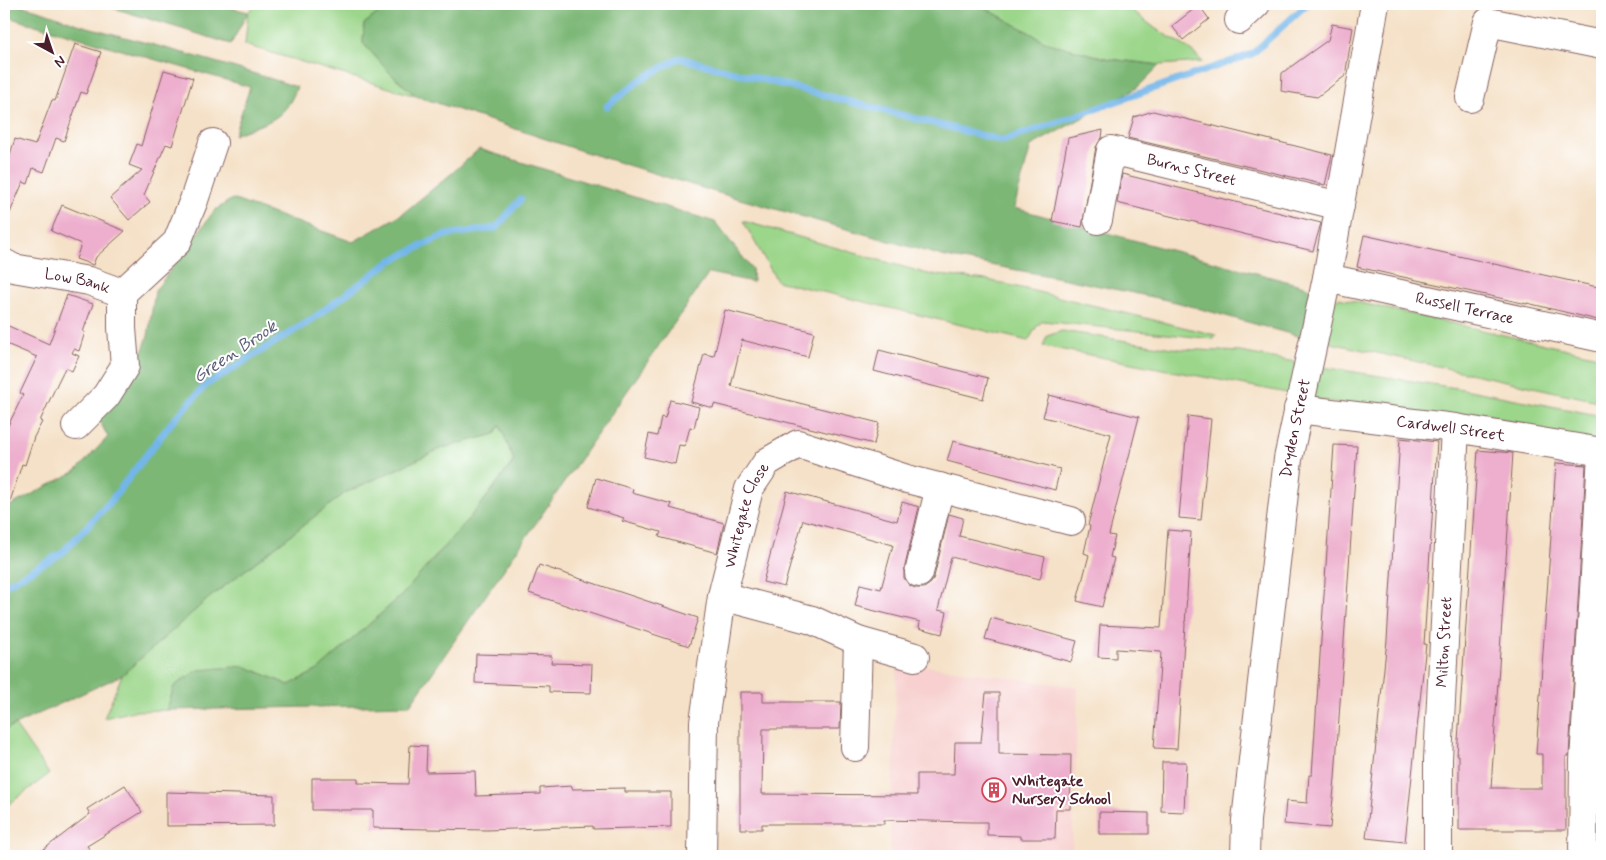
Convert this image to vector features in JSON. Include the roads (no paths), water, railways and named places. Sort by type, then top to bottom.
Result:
[{"type":"street","name":"Dryden Street","points":[[1245,856],[1246,820],[1288,459],[1327,278],[1375,4]]},
{"type":"street","points":[[1470,98],[1489,13],[1602,44]]},
{"type":"street","points":[[122,293],[176,242],[194,200],[213,143]]},
{"type":"street","name":"Burns Street","points":[[1098,220],[1111,150],[1340,206]]},
{"type":"street","name":"Low Bank","points":[[4,263],[13,268],[89,281],[122,293],[125,366],[106,396],[76,426]]},
{"type":"street","name":"Russell Terrace","points":[[1327,278],[1602,338]]},
{"type":"street","name":"Cardwell Street","points":[[1298,409],[1455,428],[1602,453]]},
{"type":"street","name":"Milton Street","points":[[1438,856],[1438,759],[1455,428]]},
{"type":"street","name":"Whitegate Close","points":[[702,856],[704,722],[722,596],[749,489],[767,462],[798,444],[907,479],[1071,521]]},
{"type":"street","points":[[1583,856],[1584,761],[1602,453]]},
{"type":"street","points":[[919,573],[940,487]]},
{"type":"street","points":[[722,596],[812,620],[858,641],[915,657]]},
{"type":"street","points":[[855,747],[858,641]]},
{"type":"waterway","points":[[607,106],[640,80],[679,58],[1003,141],[1252,54],[1307,4]]},
{"type":"waterway","name":"Green Brook","points":[[4,586],[62,553],[110,502],[172,422],[206,385],[311,320],[392,260],[445,235],[496,228],[521,199]]},
{"type":"place","name":"Whitegate Nursery School","points":[[994,790]]}]
